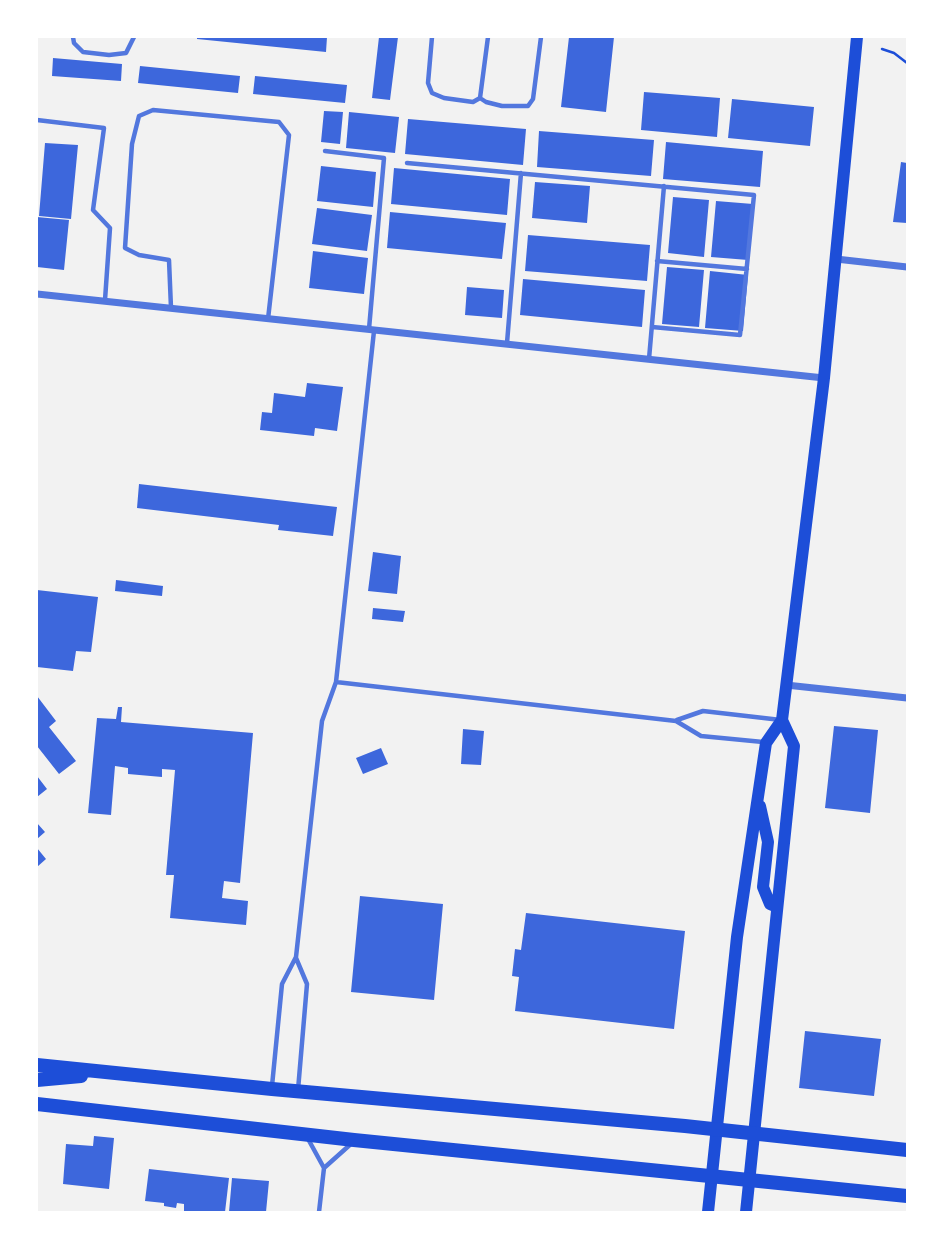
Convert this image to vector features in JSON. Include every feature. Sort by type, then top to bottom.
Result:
[{"type":"main road","points":[[708,1212],[737,937],[766,743],[782,720],[824,378],[857,37]]},
{"type":"main road","points":[[746,1212],[794,746],[782,720]]},
{"type":"main road","points":[[759,799],[768,842],[762,887],[770,904],[777,907]]},
{"type":"main road","points":[[37,1065],[907,1150]]},
{"type":"main road","points":[[37,1080],[114,1073]]},
{"type":"main road","points":[[37,1104],[305,1135],[907,1196]]},
{"type":"street","points":[[836,259],[907,267]]},
{"type":"street","points":[[37,294],[824,378]]},
{"type":"street","points":[[786,685],[907,698]]},
{"type":"lane","points":[[73,37],[74,43],[83,52],[109,55],[125,53],[134,37]]},
{"type":"lane","points":[[432,37],[428,83],[432,93],[444,98],[473,102],[480,98],[502,106],[528,106],[533,99],[541,37]]},
{"type":"lane","points":[[480,98],[488,37]]},
{"type":"lane","points":[[171,308],[169,260],[139,255],[125,248],[132,144],[139,117],[153,110],[279,122],[289,135],[268,318]]},
{"type":"lane","points":[[37,120],[104,128],[93,210],[110,228],[105,301]]},
{"type":"lane","points":[[272,1089],[282,984],[296,957],[322,720],[336,682],[372,330],[384,158],[325,151]]},
{"type":"lane","points":[[407,163],[754,195],[740,335],[652,327]]},
{"type":"lane","points":[[506,344],[522,173]]},
{"type":"lane","points":[[649,359],[663,186]]},
{"type":"lane","points":[[657,261],[747,269]]},
{"type":"lane","points":[[336,682],[676,721],[701,736],[766,743]]},
{"type":"lane","points":[[676,721],[703,711],[782,720]]},
{"type":"lane","points":[[296,957],[307,984],[298,1091]]},
{"type":"lane","points":[[305,1135],[324,1168],[319,1212]]},
{"type":"lane","points":[[324,1168],[354,1140]]},
{"type":"path","points":[[882,49],[894,53],[907,63]]},
{"type":"building","points":[[197,37],[327,37],[326,52]]},
{"type":"building","points":[[379,37],[398,37],[390,100],[372,98]]},
{"type":"building","points":[[569,37],[614,37],[606,112],[561,107]]},
{"type":"building","points":[[53,58],[122,64],[121,81],[52,76]]},
{"type":"building","points":[[140,66],[240,76],[238,93],[138,83]]},
{"type":"building","points":[[255,76],[347,85],[345,103],[253,94]]},
{"type":"building","points":[[644,92],[720,98],[717,137],[641,130]]},
{"type":"building","points":[[732,99],[814,107],[810,146],[728,138]]},
{"type":"building","points":[[324,111],[343,112],[340,144],[321,142]]},
{"type":"building","points":[[349,112],[399,117],[395,153],[346,148]]},
{"type":"building","points":[[408,119],[526,129],[523,165],[405,154]]},
{"type":"building","points":[[539,131],[654,140],[651,176],[537,167]]},
{"type":"building","points":[[666,142],[763,151],[760,187],[663,179]]},
{"type":"building","points":[[45,143],[78,145],[71,219],[39,216]]},
{"type":"building","points":[[901,162],[907,163],[907,223],[893,222]]},
{"type":"building","points":[[321,166],[376,172],[373,207],[317,201]]},
{"type":"building","points":[[394,168],[510,179],[507,215],[391,204]]},
{"type":"building","points":[[535,182],[590,186],[587,223],[532,218]]},
{"type":"building","points":[[673,197],[709,200],[704,257],[668,253]]},
{"type":"building","points":[[716,201],[753,204],[748,260],[711,257]]},
{"type":"building","points":[[317,208],[372,215],[367,251],[312,244]]},
{"type":"building","points":[[390,212],[506,223],[502,259],[387,248]]},
{"type":"building","points":[[37,217],[69,220],[64,270],[37,267]]},
{"type":"building","points":[[528,235],[650,245],[647,281],[525,271]]},
{"type":"building","points":[[313,251],[368,258],[364,294],[309,288]]},
{"type":"building","points":[[667,267],[704,270],[699,327],[662,324]]},
{"type":"building","points":[[710,271],[748,275],[743,331],[705,328]]},
{"type":"building","points":[[523,279],[645,290],[642,327],[520,315]]},
{"type":"building","points":[[467,287],[504,290],[502,318],[465,315]]},
{"type":"building","points":[[307,383],[343,387],[337,431],[315,428],[314,436],[260,430],[262,412],[272,413],[274,393],[305,397]]},
{"type":"building","points":[[139,484],[337,507],[333,536],[278,530],[279,525],[137,508]]},
{"type":"building","points":[[373,552],[401,556],[397,594],[368,591]]},
{"type":"building","points":[[116,580],[163,586],[162,596],[115,591]]},
{"type":"building","points":[[37,590],[98,597],[91,652],[76,651],[73,671],[37,667]]},
{"type":"building","points":[[373,608],[405,611],[403,622],[372,619]]},
{"type":"building","points":[[37,696],[56,721],[49,727],[76,761],[59,774],[37,746]]},
{"type":"building","points":[[118,707],[122,707],[121,722],[253,733],[240,883],[224,881],[222,898],[248,901],[246,925],[170,918],[174,875],[166,875],[175,770],[162,769],[162,777],[128,774],[128,768],[115,766],[111,815],[88,813],[97,718],[116,719]]},
{"type":"building","points":[[834,726],[878,730],[870,813],[825,808]]},
{"type":"building","points":[[463,729],[484,731],[481,765],[461,764]]},
{"type":"building","points":[[381,748],[388,764],[363,774],[356,758]]},
{"type":"building","points":[[37,776],[47,789],[37,797]]},
{"type":"building","points":[[37,823],[45,832],[37,839]]},
{"type":"building","points":[[37,848],[46,859],[37,867]]},
{"type":"building","points":[[360,896],[443,904],[434,1000],[351,992]]},
{"type":"building","points":[[526,913],[685,931],[674,1029],[515,1011],[519,977],[512,976],[515,949],[521,950]]},
{"type":"building","points":[[805,1031],[881,1039],[874,1096],[799,1088]]},
{"type":"building","points":[[94,1136],[114,1138],[109,1189],[63,1184],[66,1144],[93,1146]]},
{"type":"building","points":[[149,1169],[229,1178],[225,1212],[184,1212],[184,1204],[177,1203],[176,1208],[164,1206],[164,1203],[145,1201]]},
{"type":"building","points":[[232,1178],[269,1181],[266,1212],[229,1212]]}]
